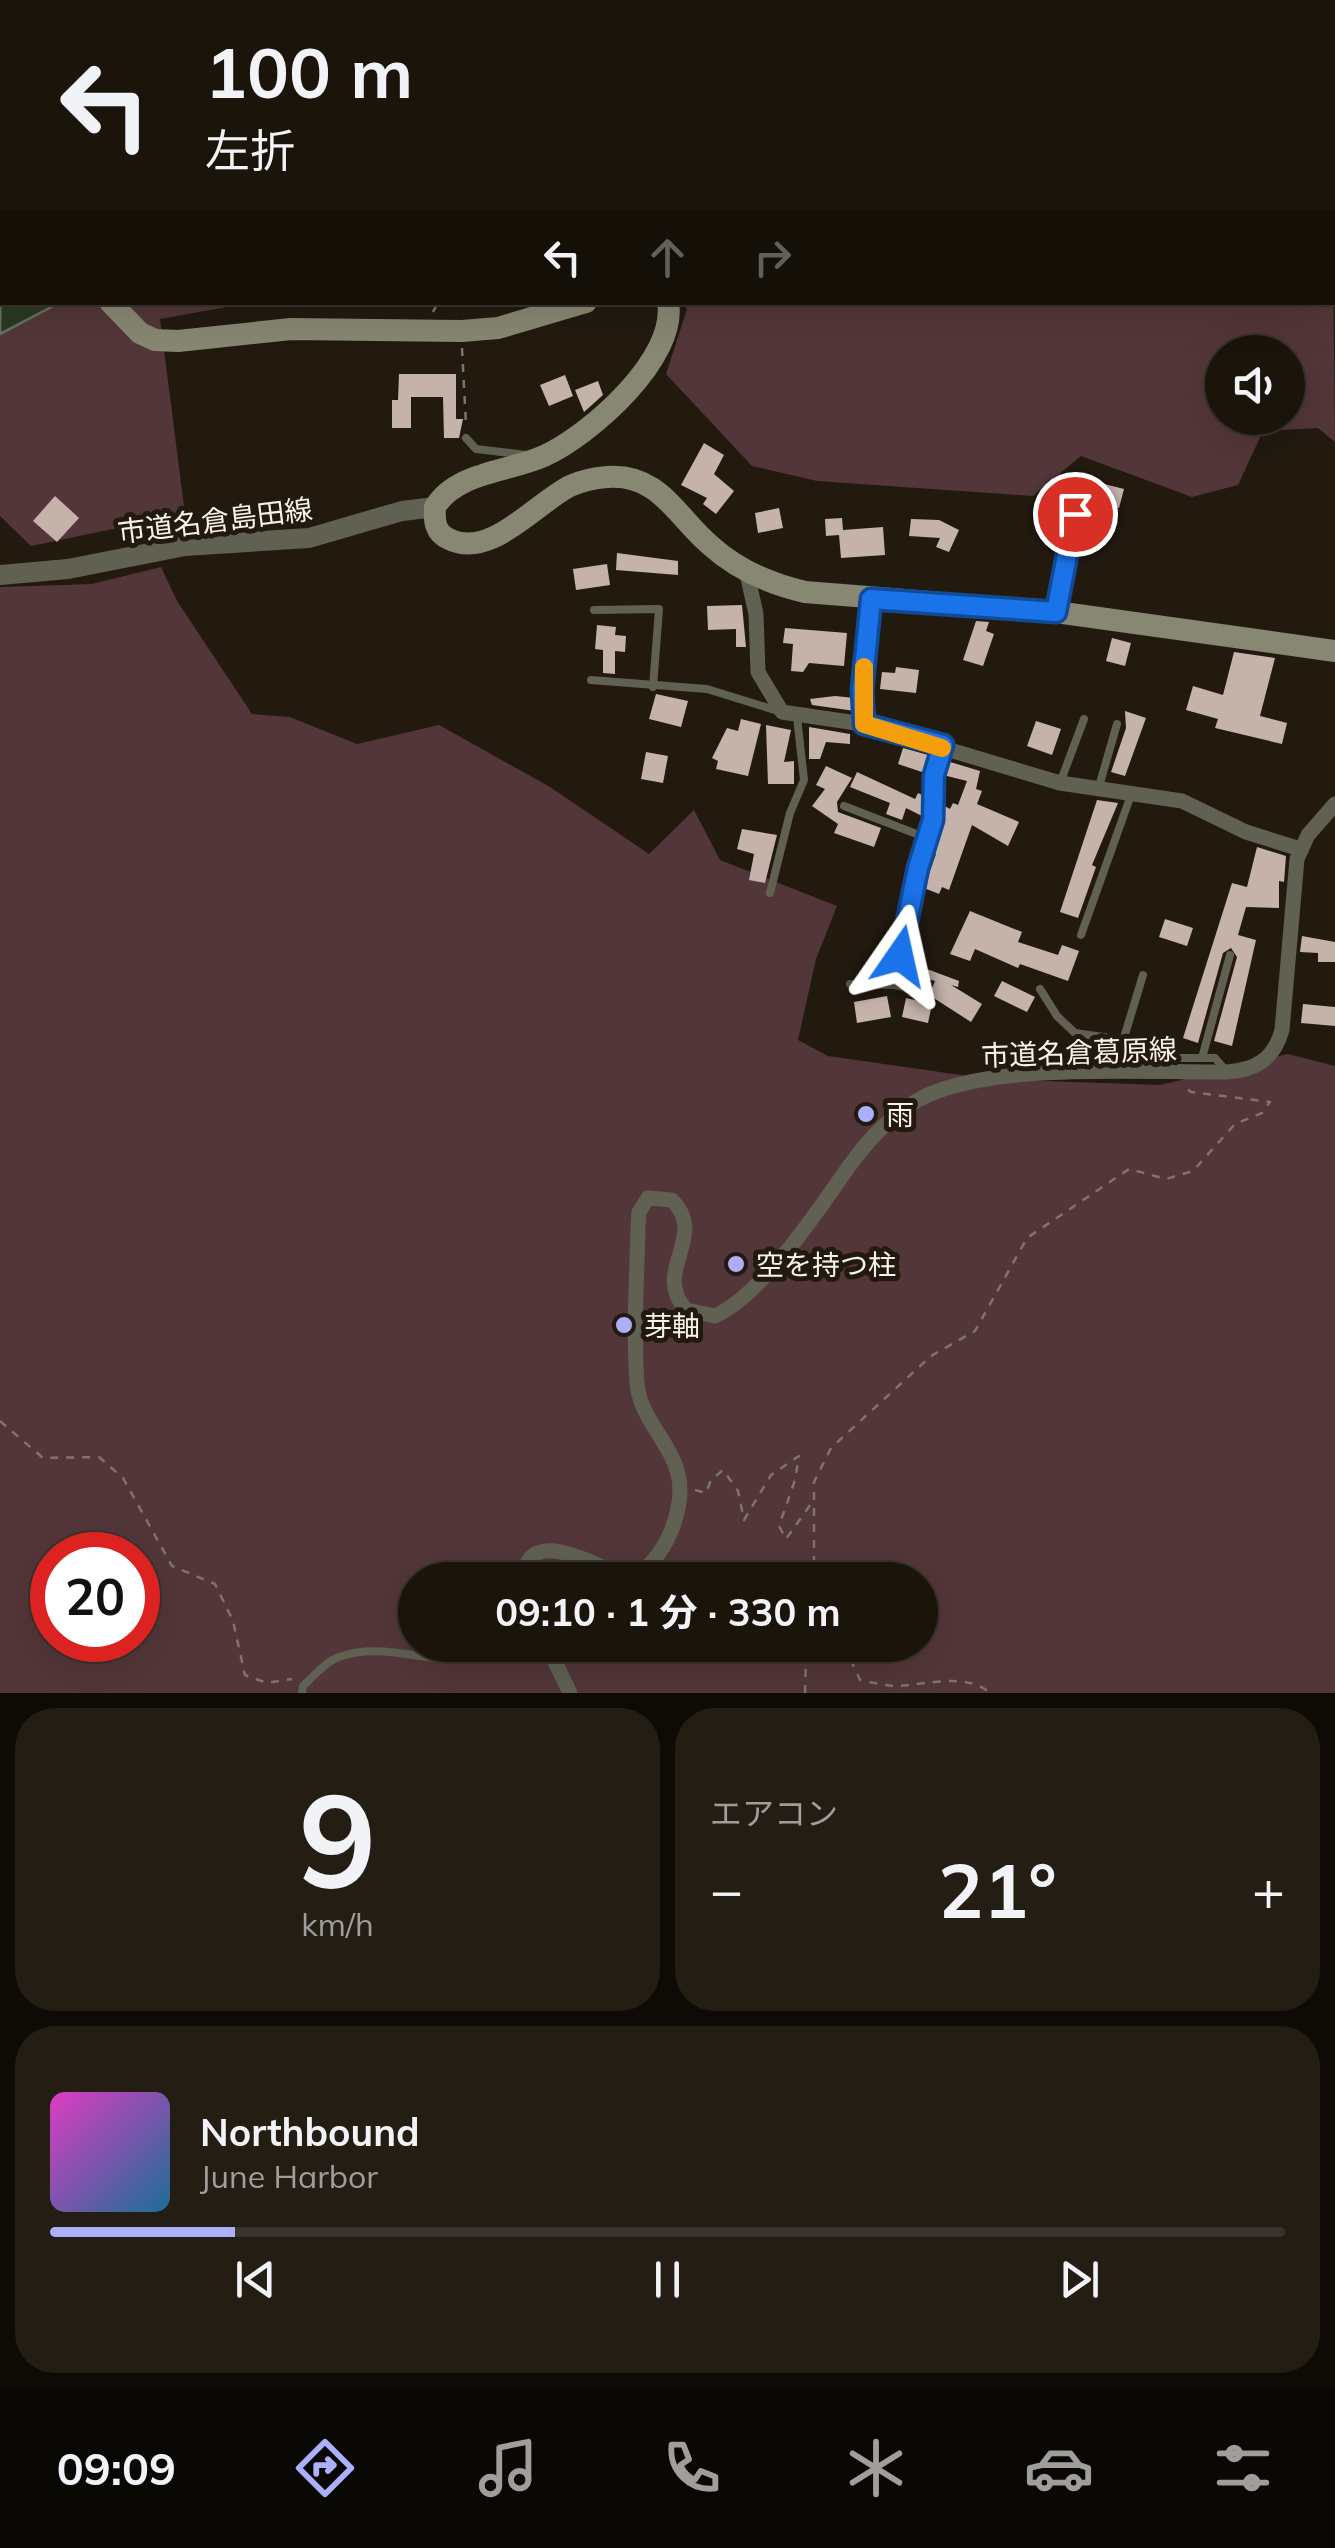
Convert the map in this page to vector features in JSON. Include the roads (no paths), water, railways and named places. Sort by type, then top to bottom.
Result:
[{"type":"main road","points":[[112,305],[126,322],[156,340],[291,328],[498,328],[576,305]]},
{"type":"main road","points":[[669,305],[671,318],[665,336],[632,385],[591,426],[543,456],[454,487],[435,507],[434,520],[446,539],[478,542],[499,534],[571,486],[608,477],[626,478],[657,490],[710,546],[746,569],[805,592],[1056,612],[1335,651]]},
{"type":"street","name":"市道名倉島田線","points":[[0,575],[68,568],[185,546],[309,538],[402,512],[435,507]]},
{"type":"street","points":[[746,569],[756,614],[758,672],[789,714],[864,724],[943,745],[1060,784],[1182,800],[1246,832],[1300,848],[1335,804]]},
{"type":"street","name":"市道名倉葛原線","points":[[653,1562],[664,1550],[680,1485],[678,1474],[646,1415],[637,1385],[638,1227],[639,1212],[648,1198],[672,1200],[684,1215],[685,1236],[672,1277],[674,1295],[686,1310],[715,1316],[740,1299],[773,1265],[866,1146],[917,1100],[949,1087],[999,1077],[1227,1072],[1258,1066],[1279,1041],[1300,848]]},
{"type":"street","name":"市道名倉葛原線","points":[[529,1562],[551,1549],[585,1562]]},
{"type":"street","points":[[555,1662],[570,1693]]},
{"type":"lane","points":[[466,438],[476,449],[543,456]]},
{"type":"lane","points":[[1056,612],[1079,492]]},
{"type":"lane","points":[[864,724],[862,690],[871,599]]},
{"type":"lane","points":[[594,610],[659,609],[653,687]]},
{"type":"lane","points":[[591,680],[708,689],[789,714],[804,780],[790,813],[770,893]]},
{"type":"lane","points":[[1060,784],[1084,719]]},
{"type":"lane","points":[[1098,790],[1118,724]]},
{"type":"lane","points":[[895,985],[933,820],[934,775],[943,745]]},
{"type":"lane","points":[[1081,935],[1131,794]]},
{"type":"lane","points":[[844,806],[927,838]]},
{"type":"lane","points":[[1202,1058],[1230,955]]},
{"type":"lane","points":[[1123,1041],[1142,974]]},
{"type":"lane","points":[[850,984],[895,985],[923,991]]},
{"type":"lane","points":[[1040,988],[1057,1016],[1075,1033],[1153,1044],[1174,1058],[1215,1058],[1227,1072]]},
{"type":"lane","points":[[302,1693],[335,1657],[378,1650],[398,1653]]},
{"type":"place","name":"雨","points":[[866,1114]]},
{"type":"place","name":"空を持つ柱","points":[[736,1264]]},
{"type":"place","name":"芽軸","points":[[624,1325]]}]
